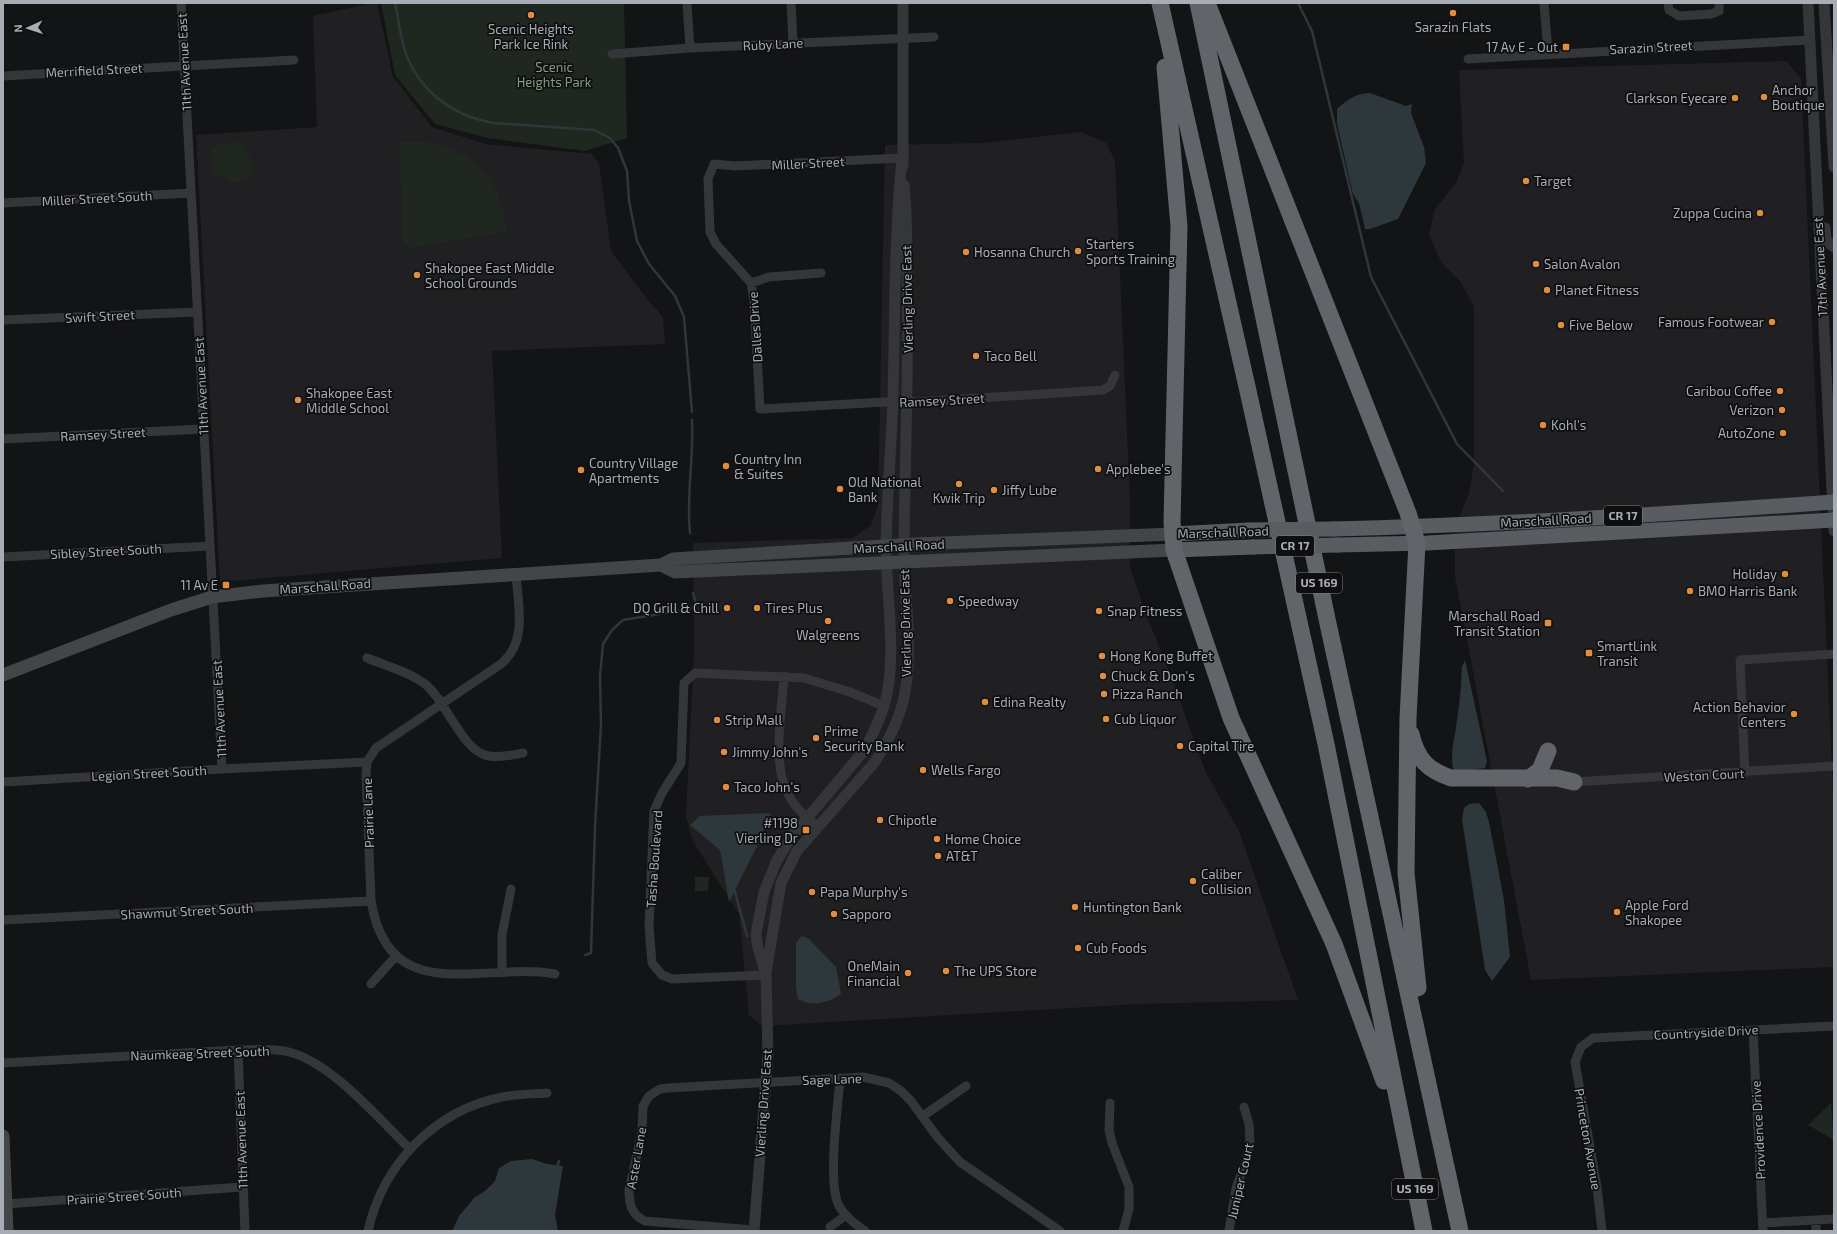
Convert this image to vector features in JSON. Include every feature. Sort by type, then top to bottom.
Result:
[{"type":"highway","points":[[1159,3],[1179,226],[1173,542],[1231,718],[1334,944],[1375,1056],[1406,1147]]},
{"type":"highway","name":"US 169","points":[[1159,3],[1248,391],[1326,744],[1424,1231]]},
{"type":"highway","name":"US 169","points":[[1198,3],[1324,604],[1460,1231]]},
{"type":"highway","points":[[1207,3],[1408,513],[1417,543],[1408,718],[1406,873],[1414,965],[1445,1161]]},
{"type":"highway","name":"Marschall Road","points":[[1173,542],[1250,530],[1412,527],[1621,516],[1834,502]]},
{"type":"highway","name":"Marschall Road","points":[[1173,542],[1253,547],[1417,543],[1834,524]]},
{"type":"highway","points":[[1408,718],[1414,746],[1428,767],[1437,774],[1451,778],[1556,778],[1574,782]]},
{"type":"highway","points":[[1528,779],[1540,770],[1548,751]]},
{"type":"main road","name":"Marschall Road","points":[[661,566],[673,559],[904,545],[1173,542]]},
{"type":"main road","name":"Marschall Road","points":[[3,675],[140,621],[212,597],[299,587],[661,566],[675,572],[887,562],[1173,542]]},
{"type":"main road","points":[[3,1136],[7,1231]]},
{"type":"street","name":"11th Avenue East","points":[[181,3],[222,768]]},
{"type":"street","points":[[687,3],[690,48]]},
{"type":"street","points":[[791,3],[794,43]]},
{"type":"street","name":"Vierling Drive East","points":[[754,1231],[768,1055],[766,975],[781,883],[797,851],[874,763],[885,747],[905,692],[907,656],[904,545],[908,328],[906,208],[902,158],[903,3]]},
{"type":"street","points":[[1544,3],[1548,53]]},
{"type":"street","name":"17th Avenue East","points":[[1808,3],[1834,524]]},
{"type":"street","points":[[1824,3],[1830,38],[1834,167]]},
{"type":"street","points":[[1668,7],[1679,16],[1711,14],[1719,7]]},
{"type":"street","name":"Ruby Lane","points":[[612,54],[690,48],[934,37]]},
{"type":"street","name":"Sarazin Street","points":[[1468,58],[1830,38]]},
{"type":"street","name":"Merrifield Street","points":[[3,76],[294,60]]},
{"type":"street","points":[[1815,154],[1823,187],[1826,241],[1834,247]]},
{"type":"street","name":"Vierling Drive East","points":[[766,975],[758,948],[756,934],[764,892],[777,860],[792,836],[863,752],[871,738],[884,706],[888,687],[890,664],[886,546],[893,402],[897,208],[902,158]]},
{"type":"street","name":"Miller Street","points":[[714,164],[735,166],[902,158]]},
{"type":"street","name":"Dalles Drive","points":[[714,164],[708,178],[710,232],[716,244],[751,283],[754,301],[760,409]]},
{"type":"street","name":"Miller Street South","points":[[3,203],[191,193]]},
{"type":"street","points":[[751,283],[769,277],[821,273]]},
{"type":"street","name":"Swift Street","points":[[3,320],[197,312]]},
{"type":"street","name":"Ramsey Street","points":[[760,409],[893,402],[907,403],[1103,390],[1110,386],[1115,375]]},
{"type":"street","name":"Ramsey Street","points":[[3,439],[203,429]]},
{"type":"street","name":"Sibley Street South","points":[[3,557],[210,546]]},
{"type":"street","name":"Prairie Lane","points":[[516,574],[519,633],[514,651],[501,664],[376,748],[367,762],[366,786],[371,901],[374,917],[386,945],[396,956],[422,970],[441,974],[530,971],[556,974]]},
{"type":"street","points":[[1745,773],[1740,660],[1834,654]]},
{"type":"street","points":[[367,658],[425,684],[433,691],[467,740],[480,753],[498,757],[522,752]]},
{"type":"street","points":[[890,664],[896,702],[900,708]]},
{"type":"street","name":"Tasha Boulevard","points":[[766,975],[672,979],[662,975],[652,963],[650,926],[654,811],[662,793],[681,763],[684,683],[695,673],[804,678],[850,692],[884,706]]},
{"type":"street","points":[[784,676],[779,751],[780,774],[792,802],[818,827]]},
{"type":"street","name":"Legion Street South","points":[[3,782],[222,768],[367,762]]},
{"type":"street","name":"Weston Court","points":[[1574,782],[1745,773],[1834,766]]},
{"type":"street","points":[[502,972],[502,935],[511,889]]},
{"type":"street","name":"Shawmut Street South","points":[[3,920],[371,901]]},
{"type":"street","points":[[371,984],[396,956]]},
{"type":"street","name":"Countryside Drive","points":[[1581,1047],[1593,1038],[1834,1026]]},
{"type":"street","name":"Providence Drive","points":[[1753,1030],[1763,1227]]},
{"type":"street","name":"Princeton Avenue","points":[[1581,1047],[1575,1062],[1597,1187],[1602,1231]]},
{"type":"street","name":"11th Avenue East","points":[[238,1050],[242,1187],[245,1231]]},
{"type":"street","name":"Naumkeag Street South","points":[[3,1063],[238,1050],[289,1052],[311,1061],[334,1076],[410,1149]]},
{"type":"street","name":"Sage Lane","points":[[646,1100],[654,1092],[668,1088],[863,1077],[889,1083],[901,1091],[911,1101],[948,1151],[960,1162],[1060,1231]]},
{"type":"street","points":[[840,1078],[834,1184],[839,1206],[846,1215],[866,1231]]},
{"type":"street","points":[[922,1116],[966,1086]]},
{"type":"street","points":[[368,1231],[382,1190],[392,1173],[410,1149],[434,1127],[448,1118],[477,1104],[515,1095],[547,1093]]},
{"type":"street","name":"Aster Lane","points":[[646,1100],[642,1112],[642,1132],[629,1190],[629,1200],[634,1214],[645,1221],[754,1231]]},
{"type":"street","points":[[1110,1103],[1109,1130],[1129,1187],[1129,1209],[1123,1231]]},
{"type":"street","name":"Juniper Court","points":[[1229,1231],[1236,1188],[1246,1161],[1250,1142],[1249,1124],[1244,1107]]},
{"type":"street","name":"Prairie Street South","points":[[6,1204],[242,1187]]},
{"type":"street","points":[[830,1227],[846,1215]]},
{"type":"street","points":[[1763,1227],[1816,1220],[1834,1220]]},
{"type":"street","points":[[1816,1220],[1816,1231]]},
{"type":"shaded area","name":"Shakopee East Middle School Grounds","points":[[377,3],[393,77],[432,127],[485,144],[592,154],[599,164],[611,251],[647,299],[663,317],[665,344],[492,351],[502,558],[220,582],[196,135],[317,127],[313,16]]},
{"type":"shaded area","points":[[1786,61],[1801,78],[1834,814],[1834,967],[1531,980],[1455,576],[1455,527],[1469,493],[1474,463],[1474,307],[1460,281],[1441,262],[1429,234],[1435,209],[1456,183],[1464,163],[1459,70]]},
{"type":"shaded area","points":[[1370,93],[1406,106],[1412,104],[1411,113],[1424,147],[1426,163],[1398,219],[1370,229],[1365,229],[1359,203],[1353,194],[1337,124],[1337,109],[1352,98]]},
{"type":"shaded area","points":[[1081,132],[1106,143],[1115,161],[1130,500],[1130,567],[1146,614],[1168,668],[1206,773],[1239,831],[1298,1000],[1139,1004],[762,1026],[749,1015],[739,914],[692,840],[686,816],[694,650],[693,543],[853,538],[871,525],[878,506],[885,145],[983,143]]},
{"type":"shaded area","points":[[1465,660],[1487,761],[1485,768],[1454,773],[1452,753],[1459,707],[1462,667]]},
{"type":"shaded area","points":[[1479,803],[1486,812],[1489,822],[1504,900],[1510,957],[1492,981],[1485,970],[1462,819],[1464,808],[1469,804]]},
{"type":"shaded area","points":[[771,813],[757,846],[729,902],[720,850],[690,825],[700,816]]},
{"type":"shaded area","points":[[802,936],[808,938],[836,967],[841,994],[831,1000],[820,1003],[809,1003],[798,999],[796,988],[796,943]]},
{"type":"shaded area","points":[[532,1159],[547,1164],[563,1166],[555,1215],[558,1231],[452,1231],[459,1216],[474,1198],[485,1191],[495,1181],[499,1168],[511,1161]]},
{"type":"green space","name":"Scenic Heights Park","points":[[381,3],[624,3],[627,138],[585,151],[487,138],[435,124],[395,75]]},
{"type":"green space","points":[[418,141],[437,144],[454,150],[469,158],[481,168],[491,181],[498,196],[504,213],[507,232],[410,248],[403,242],[399,142]]},
{"type":"green space","points":[[243,142],[253,162],[250,177],[244,181],[234,182],[218,174],[213,174],[211,151],[219,144]]},
{"type":"green space","points":[[695,877],[709,877],[708,891],[695,891]]},
{"type":"green space","points":[[1831,1103],[1834,1140],[1808,1125]]},
{"type":"waterway","points":[[395,3],[404,48],[410,63],[417,76],[427,88],[450,107],[463,114],[493,123],[594,130],[610,138],[618,148],[627,171],[629,201],[637,241],[649,264],[675,296],[684,317],[692,412]]},
{"type":"waterway","points":[[1298,3],[1312,31],[1371,277],[1457,444],[1503,491]]},
{"type":"waterway","points":[[690,533],[689,505],[692,420]]},
{"type":"waterway","points":[[585,955],[591,953],[595,827],[601,724],[600,677],[603,644],[612,630],[623,620],[690,609],[696,604],[693,593]]},
{"type":"waterway","points":[[734,888],[747,936]]},
{"type":"waterway","points":[[557,1167],[559,1161]]},
{"type":"place","name":"Sarazin Flats","points":[[1453,13]]},
{"type":"place","name":"Scenic Heights Park Ice Rink","points":[[531,15]]},
{"type":"place","name":"17 Av E - Out","points":[[1566,47]]},
{"type":"place","name":"Anchor Boutique","points":[[1764,97]]},
{"type":"place","name":"Clarkson Eyecare","points":[[1735,98]]},
{"type":"place","name":"Target","points":[[1526,181]]},
{"type":"place","name":"Zuppa Cucina","points":[[1760,213]]},
{"type":"place","name":"Starters Sports Training","points":[[1078,251]]},
{"type":"place","name":"Hosanna Church","points":[[966,252]]},
{"type":"place","name":"Salon Avalon","points":[[1536,264]]},
{"type":"place","name":"Shakopee East Middle School Grounds","points":[[417,275]]},
{"type":"place","name":"Planet Fitness","points":[[1547,290]]},
{"type":"place","name":"Famous Footwear","points":[[1772,322]]},
{"type":"place","name":"Five Below","points":[[1561,325]]},
{"type":"place","name":"Taco Bell","points":[[976,356]]},
{"type":"place","name":"Caribou Coffee","points":[[1780,391]]},
{"type":"place","name":"Shakopee East Middle School","points":[[298,400]]},
{"type":"place","name":"Verizon","points":[[1782,410]]},
{"type":"place","name":"Kohl's","points":[[1543,425]]},
{"type":"place","name":"AutoZone","points":[[1783,433]]},
{"type":"place","name":"Country Inn & Suites","points":[[726,466]]},
{"type":"place","name":"Applebee's","points":[[1098,469]]},
{"type":"place","name":"Country Village Apartments","points":[[581,470]]},
{"type":"place","name":"Kwik Trip","points":[[959,484]]},
{"type":"place","name":"Old National Bank","points":[[840,489]]},
{"type":"place","name":"Jiffy Lube","points":[[994,490]]},
{"type":"place","name":"Holiday","points":[[1785,574]]},
{"type":"place","name":"11 Av E","points":[[226,585]]},
{"type":"place","name":"BMO Harris Bank","points":[[1690,591]]},
{"type":"place","name":"Speedway","points":[[950,601]]},
{"type":"place","name":"DQ Grill & Chill","points":[[727,608]]},
{"type":"place","name":"Tires Plus","points":[[757,608]]},
{"type":"place","name":"Snap Fitness","points":[[1099,611]]},
{"type":"place","name":"Walgreens","points":[[828,621]]},
{"type":"place","name":"Marschall Road Transit Station","points":[[1548,623]]},
{"type":"place","name":"SmartLink Transit","points":[[1589,653]]},
{"type":"place","name":"Hong Kong Buffet","points":[[1102,656]]},
{"type":"place","name":"Chuck & Don's","points":[[1103,676]]},
{"type":"place","name":"Pizza Ranch","points":[[1104,694]]},
{"type":"place","name":"Edina Realty","points":[[985,702]]},
{"type":"place","name":"Action Behavior Centers","points":[[1794,714]]},
{"type":"place","name":"Cub Liquor","points":[[1106,719]]},
{"type":"place","name":"Strip Mall","points":[[717,720]]},
{"type":"place","name":"Prime Security Bank","points":[[816,738]]},
{"type":"place","name":"Capital Tire","points":[[1180,746]]},
{"type":"place","name":"Jimmy John's","points":[[724,752]]},
{"type":"place","name":"Wells Fargo","points":[[923,770]]},
{"type":"place","name":"Taco John's","points":[[726,787]]},
{"type":"place","name":"Chipotle","points":[[880,820]]},
{"type":"place","name":"#1198 Vierling Dr","points":[[806,830]]},
{"type":"place","name":"Home Choice","points":[[937,839]]},
{"type":"place","name":"AT&T","points":[[938,856]]},
{"type":"place","name":"Caliber Collision","points":[[1193,881]]},
{"type":"place","name":"Papa Murphy's","points":[[812,892]]},
{"type":"place","name":"Huntington Bank","points":[[1075,907]]},
{"type":"place","name":"Apple Ford Shakopee","points":[[1617,912]]},
{"type":"place","name":"Sapporo","points":[[834,914]]},
{"type":"place","name":"Cub Foods","points":[[1078,948]]},
{"type":"place","name":"The UPS Store","points":[[946,971]]},
{"type":"place","name":"OneMain Financial","points":[[908,973]]}]
